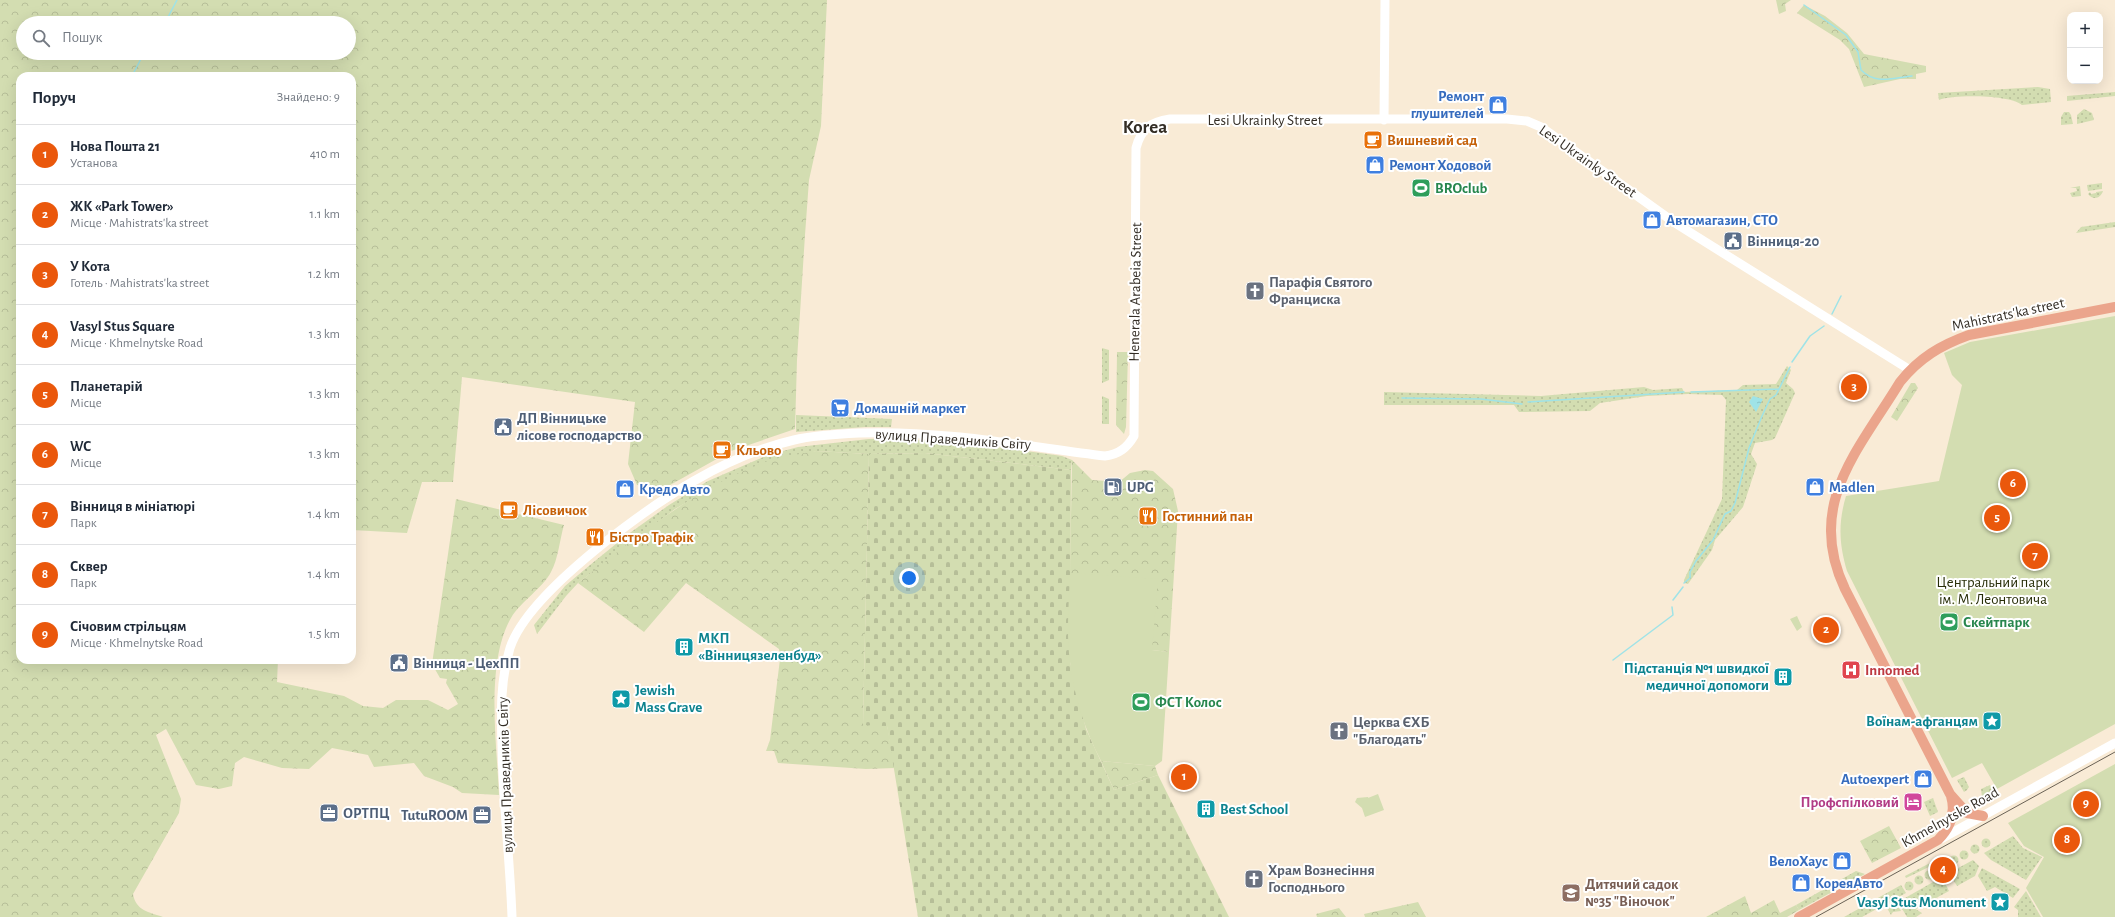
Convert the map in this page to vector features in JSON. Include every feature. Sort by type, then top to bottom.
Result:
[{"type":"main road","points":[[1384,120],[1385,0]]},
{"type":"main road","name":"Lesi Ukrainky Street","points":[[1136,148],[1140,136],[1146,127],[1157,121],[1170,120],[1507,119],[1522,120],[1537,124],[1675,223],[1910,370]]},
{"type":"main road","name":"Henerala Arabeia Street","points":[[1134,436],[1136,148]]},
{"type":"main road","name":"Mahistrats'ka street","points":[[1950,794],[1844,589],[1834,563],[1831,545],[1832,508],[1841,481],[1900,382],[1910,370],[1932,351],[1969,335],[2115,307]]},
{"type":"main road","name":"вулиця Праведників Світу","points":[[512,917],[503,786],[501,708],[504,674],[511,646],[540,603],[560,580],[621,530],[686,486],[722,466],[765,448],[796,440],[846,434],[921,434],[993,440],[1105,456],[1121,452],[1130,443],[1134,436]]},
{"type":"main road","name":"Khmelnytske Road","points":[[1799,917],[2115,742]]},
{"type":"main road","points":[[1950,794],[1967,813],[1983,816]]},
{"type":"main road","points":[[1938,840],[1948,829],[1952,815],[1950,794]]},
{"type":"green space","points":[[0,0],[827,0],[821,126],[809,180],[797,360],[795,429],[731,451],[663,489],[637,485],[628,464],[635,402],[462,377],[453,482],[422,482],[407,533],[356,530],[356,72],[16,72],[16,664],[278,664],[277,682],[344,696],[363,706],[383,708],[396,700],[428,700],[448,710],[458,704],[446,683],[447,679],[440,678],[432,664],[456,499],[564,525],[557,555],[551,572],[543,584],[515,612],[503,636],[495,681],[494,705],[499,795],[462,793],[453,787],[424,776],[414,763],[374,767],[368,755],[332,748],[309,769],[282,768],[244,757],[235,763],[232,786],[219,789],[196,785],[166,729],[156,735],[181,799],[179,813],[133,894],[137,904],[140,907],[148,912],[163,917],[0,917]]},
{"type":"green space","points":[[1776,0],[1791,0],[1785,4],[1786,11],[1779,14]]},
{"type":"green space","points":[[1804,5],[1825,16],[1847,33],[1864,54],[1926,66],[1926,72],[1916,74],[1916,79],[1900,79],[1864,87],[1849,49],[1840,40],[1797,13]]},
{"type":"green space","points":[[2038,87],[2050,89],[2051,102],[2022,105],[2006,99],[1982,96],[1946,98],[1939,100],[1938,93]]},
{"type":"green space","points":[[2115,92],[2115,96],[2067,101],[2067,96]]},
{"type":"green space","points":[[2084,109],[2092,113],[2094,120],[2077,124],[2077,115]]},
{"type":"green space","points":[[2064,112],[2069,112],[2073,124],[2061,125],[2061,117]]},
{"type":"green space","points":[[2102,183],[2102,189],[2088,191],[2087,185]]},
{"type":"green space","points":[[2080,186],[2081,196],[2072,197],[2070,193],[2077,191],[2076,188],[2070,188]]},
{"type":"green space","points":[[2103,191],[2097,198],[2094,198],[2088,194],[2090,192],[2091,194]]},
{"type":"green space","points":[[2115,222],[2115,227],[2076,233],[2081,227]]},
{"type":"green space","name":"Центральний парк ім. М. Леонтовича","points":[[2115,316],[2115,724],[1997,789],[1982,763],[1952,778],[1847,571],[1842,552],[1840,534],[1843,506],[1846,496],[1939,481],[1962,385],[1952,375],[1944,353],[1970,342]]},
{"type":"green space","points":[[1102,348],[1109,350],[1109,380],[1102,383]]},
{"type":"green space","points":[[1117,352],[1128,352],[1126,427],[1124,434],[1116,425]]},
{"type":"green space","points":[[1787,366],[1791,370],[1786,383],[1795,393],[1775,438],[1772,440],[1755,443],[1751,454],[1757,464],[1743,507],[1715,540],[1712,550],[1688,584],[1684,583],[1684,580],[1722,499],[1726,400],[1722,395],[1688,394],[1647,396],[1600,403],[1590,411],[1519,412],[1514,405],[1384,405],[1384,392],[1541,396],[1644,387],[1653,390],[1682,388],[1684,392],[1737,390],[1743,385],[1776,384]]},
{"type":"green space","points":[[1911,383],[1915,383],[1918,388],[1897,421],[1891,417]]},
{"type":"green space","points":[[1102,396],[1109,399],[1109,424],[1102,424]]},
{"type":"green space","points":[[796,415],[892,419],[891,427],[865,427],[796,432]]},
{"type":"green space","points":[[869,439],[918,440],[990,446],[1062,456],[1072,460],[1071,470],[925,453],[869,454],[816,451],[710,489],[675,509],[578,583],[566,596],[537,634],[534,625],[565,586],[627,535],[669,505],[708,481],[768,455],[798,447]]},
{"type":"green space","points":[[816,451],[869,454],[863,725],[887,725],[895,768],[866,769],[778,763],[774,751],[766,751],[770,740],[780,659],[779,649],[686,583],[644,632],[578,583],[646,530],[718,483],[771,460]]},
{"type":"green space","points":[[925,453],[1071,470],[1070,662],[1086,729],[1114,790],[1158,775],[1229,917],[918,917],[887,726],[863,725],[869,454]]},
{"type":"green space","points":[[1072,460],[1092,480],[1106,481],[1108,492],[1119,490],[1118,483],[1130,473],[1145,470],[1153,471],[1173,489],[1178,511],[1169,652],[1152,650],[1070,573]]},
{"type":"green space","points":[[1070,573],[1158,579],[1152,650],[1169,652],[1162,761],[1155,766],[1101,761],[1090,737],[1077,701],[1070,662],[1068,629]]},
{"type":"green space","points":[[1797,616],[1802,627],[1797,631],[1790,619]]},
{"type":"green space","points":[[1101,761],[1155,766],[1158,775],[1114,790]]},
{"type":"green space","points":[[2115,764],[2115,917],[2043,917],[2026,888],[2044,857],[2024,846],[2008,823]]},
{"type":"green space","points":[[1964,777],[1969,787],[1964,792],[1957,780]]},
{"type":"green space","points":[[1990,785],[1993,791],[1982,797],[1981,789]]},
{"type":"green space","points":[[1378,794],[1384,810],[1365,817],[1362,808],[1355,802],[1357,798],[1368,798]]},
{"type":"green space","points":[[1933,798],[1938,812],[1930,816],[1924,802]]},
{"type":"green space","points":[[1889,826],[1901,848],[1872,863],[1860,841]]},
{"type":"green space","points":[[2013,836],[2023,848],[2042,857],[2026,880],[1991,860],[1984,853]]},
{"type":"green space","points":[[1984,839],[1988,839],[1990,843],[1988,847],[1984,847],[1982,845],[1982,841]]},
{"type":"green space","points":[[1973,845],[1977,845],[1979,849],[1977,853],[1973,853],[1971,851],[1971,847]]},
{"type":"green space","points":[[1962,851],[1966,851],[1968,855],[1966,859],[1962,859],[1960,857],[1960,853]]},
{"type":"green space","points":[[1952,856],[1956,856],[1958,860],[1956,864],[1952,864],[1950,862],[1950,858]]},
{"type":"green space","points":[[1973,860],[1979,866],[1975,876],[1957,886],[1949,873]]},
{"type":"green space","points":[[1930,863],[1931,866],[1906,878],[1905,876]]},
{"type":"green space","points":[[1982,868],[2020,889],[2013,898],[1995,887],[1987,891],[1978,876]]},
{"type":"green space","points":[[1856,871],[1865,874],[1799,910],[1796,905]]},
{"type":"green space","points":[[1927,871],[1931,871],[1933,875],[1931,879],[1927,879],[1925,877],[1925,873]]},
{"type":"green space","points":[[1917,876],[1921,876],[1923,880],[1921,884],[1917,884],[1915,882],[1915,878]]},
{"type":"green space","points":[[1942,877],[1949,891],[1916,909],[1909,905],[1922,913],[1916,917],[1907,917],[1898,902]]},
{"type":"green space","points":[[1907,882],[1911,882],[1913,886],[1911,890],[1907,890],[1905,888],[1905,884]]},
{"type":"green space","points":[[1901,885],[1906,893],[1862,917],[1844,917]]},
{"type":"green space","points":[[2026,891],[2041,917],[2018,917],[2018,910],[2014,907]]},
{"type":"green space","points":[[1745,896],[1751,913],[1774,900],[1780,913],[1796,905],[1799,910],[1787,917],[1706,917]]},
{"type":"green space","points":[[1418,902],[1426,917],[1365,917],[1364,914]]},
{"type":"green space","points":[[1896,903],[1901,911],[1893,912],[1891,915],[1887,908]]},
{"type":"green space","points":[[1339,908],[1346,917],[1317,917],[1316,914]]},
{"type":"water","points":[[1753,396],[1763,399],[1756,412],[1749,402]]},
{"type":"waterway","points":[[169,16],[177,0]]},
{"type":"waterway","points":[[1804,5],[1846,35],[1858,52],[1861,70],[1867,75],[1879,79],[1912,76]]},
{"type":"waterway","points":[[134,72],[140,60]]},
{"type":"waterway","points":[[1832,314],[1841,296]]},
{"type":"waterway","points":[[1792,362],[1810,336],[1824,326]]},
{"type":"waterway","points":[[1684,583],[1690,578],[1690,572],[1696,561],[1713,540],[1725,514],[1731,511],[1735,503],[1749,448],[1770,399],[1776,395],[1790,367]]},
{"type":"waterway","points":[[1691,392],[1779,389]]},
{"type":"waterway","points":[[1528,402],[1684,392]]},
{"type":"waterway","points":[[1402,398],[1481,399],[1522,404]]},
{"type":"waterway","points":[[1673,600],[1683,587]]},
{"type":"waterway","points":[[1613,660],[1673,615],[1672,607]]},
{"type":"tram line","points":[[1816,917],[2115,752]]},
{"type":"place","name":"Ремонт глушителей","points":[[1498,105]]},
{"type":"place","name":"Вишневий сад","points":[[1373,140]]},
{"type":"place","name":"Ремонт Ходовой","points":[[1375,165]]},
{"type":"place","name":"BROclub","points":[[1421,188]]},
{"type":"place","name":"Автомагазин, СТО","points":[[1652,220]]},
{"type":"place","name":"Вінниця-20","points":[[1733,241]]},
{"type":"place","name":"Парафія Святого Франциска","points":[[1255,291]]},
{"type":"place","name":"У Кота","points":[[1854,387]]},
{"type":"place","name":"Домашній маркет","points":[[840,408]]},
{"type":"place","name":"ДП Вінницьке лісове господарство","points":[[503,427]]},
{"type":"place","name":"Кльово","points":[[722,450]]},
{"type":"place","name":"WC","points":[[2013,484]]},
{"type":"place","name":"UPG","points":[[1113,487]]},
{"type":"place","name":"Madlen","points":[[1815,487]]},
{"type":"place","name":"Кредо Авто","points":[[625,489]]},
{"type":"place","name":"Лісовичок","points":[[509,510]]},
{"type":"place","name":"Гостинний пан","points":[[1148,516]]},
{"type":"place","name":"Планетарій","points":[[1997,518]]},
{"type":"place","name":"Бістро Трафік","points":[[595,537]]},
{"type":"place","name":"Вінниця в мініатюрі","points":[[2035,556]]},
{"type":"place","name":"Скейтпарк","points":[[1949,622]]},
{"type":"place","name":"ЖК «Park Tower»","points":[[1826,630]]},
{"type":"place","name":"МКП «Вінницязеленбуд»","points":[[684,647]]},
{"type":"place","name":"Вінниця - ЦехПП","points":[[399,663]]},
{"type":"place","name":"Innomed","points":[[1851,670]]},
{"type":"place","name":"Підстанція №1 швидкої медичної допомоги","points":[[1783,677]]},
{"type":"place","name":"Jewish Mass Grave","points":[[621,699]]},
{"type":"place","name":"ФСТ Колос","points":[[1141,702]]},
{"type":"place","name":"Воїнам-афганцям","points":[[1992,721]]},
{"type":"place","name":"Церква ЄХБ \"Благодать\"","points":[[1339,731]]},
{"type":"place","name":"Нова Пошта 21","points":[[1184,777]]},
{"type":"place","name":"Autoexpert","points":[[1923,779]]},
{"type":"place","name":"Профспілковий","points":[[1913,802]]},
{"type":"place","name":"Січовим стрільцям","points":[[2086,804]]},
{"type":"place","name":"Best School","points":[[1206,809]]},
{"type":"place","name":"ОРТПЦ","points":[[329,813]]},
{"type":"place","name":"TutuROOM","points":[[482,815]]},
{"type":"place","name":"Сквер","points":[[2067,840]]},
{"type":"place","name":"ВелоХаус","points":[[1842,861]]},
{"type":"place","name":"Vasyl Stus Square","points":[[1943,870]]},
{"type":"place","name":"Храм Вознесіння Господнього","points":[[1254,879]]},
{"type":"place","name":"КореяАвто","points":[[1801,883]]},
{"type":"place","name":"Дитячий садок №35 \"Віночок\"","points":[[1571,893]]},
{"type":"place","name":"Vasyl Stus Monument","points":[[2000,902]]},
{"type":"district","name":"Korea","points":[[1145,126]]}]
